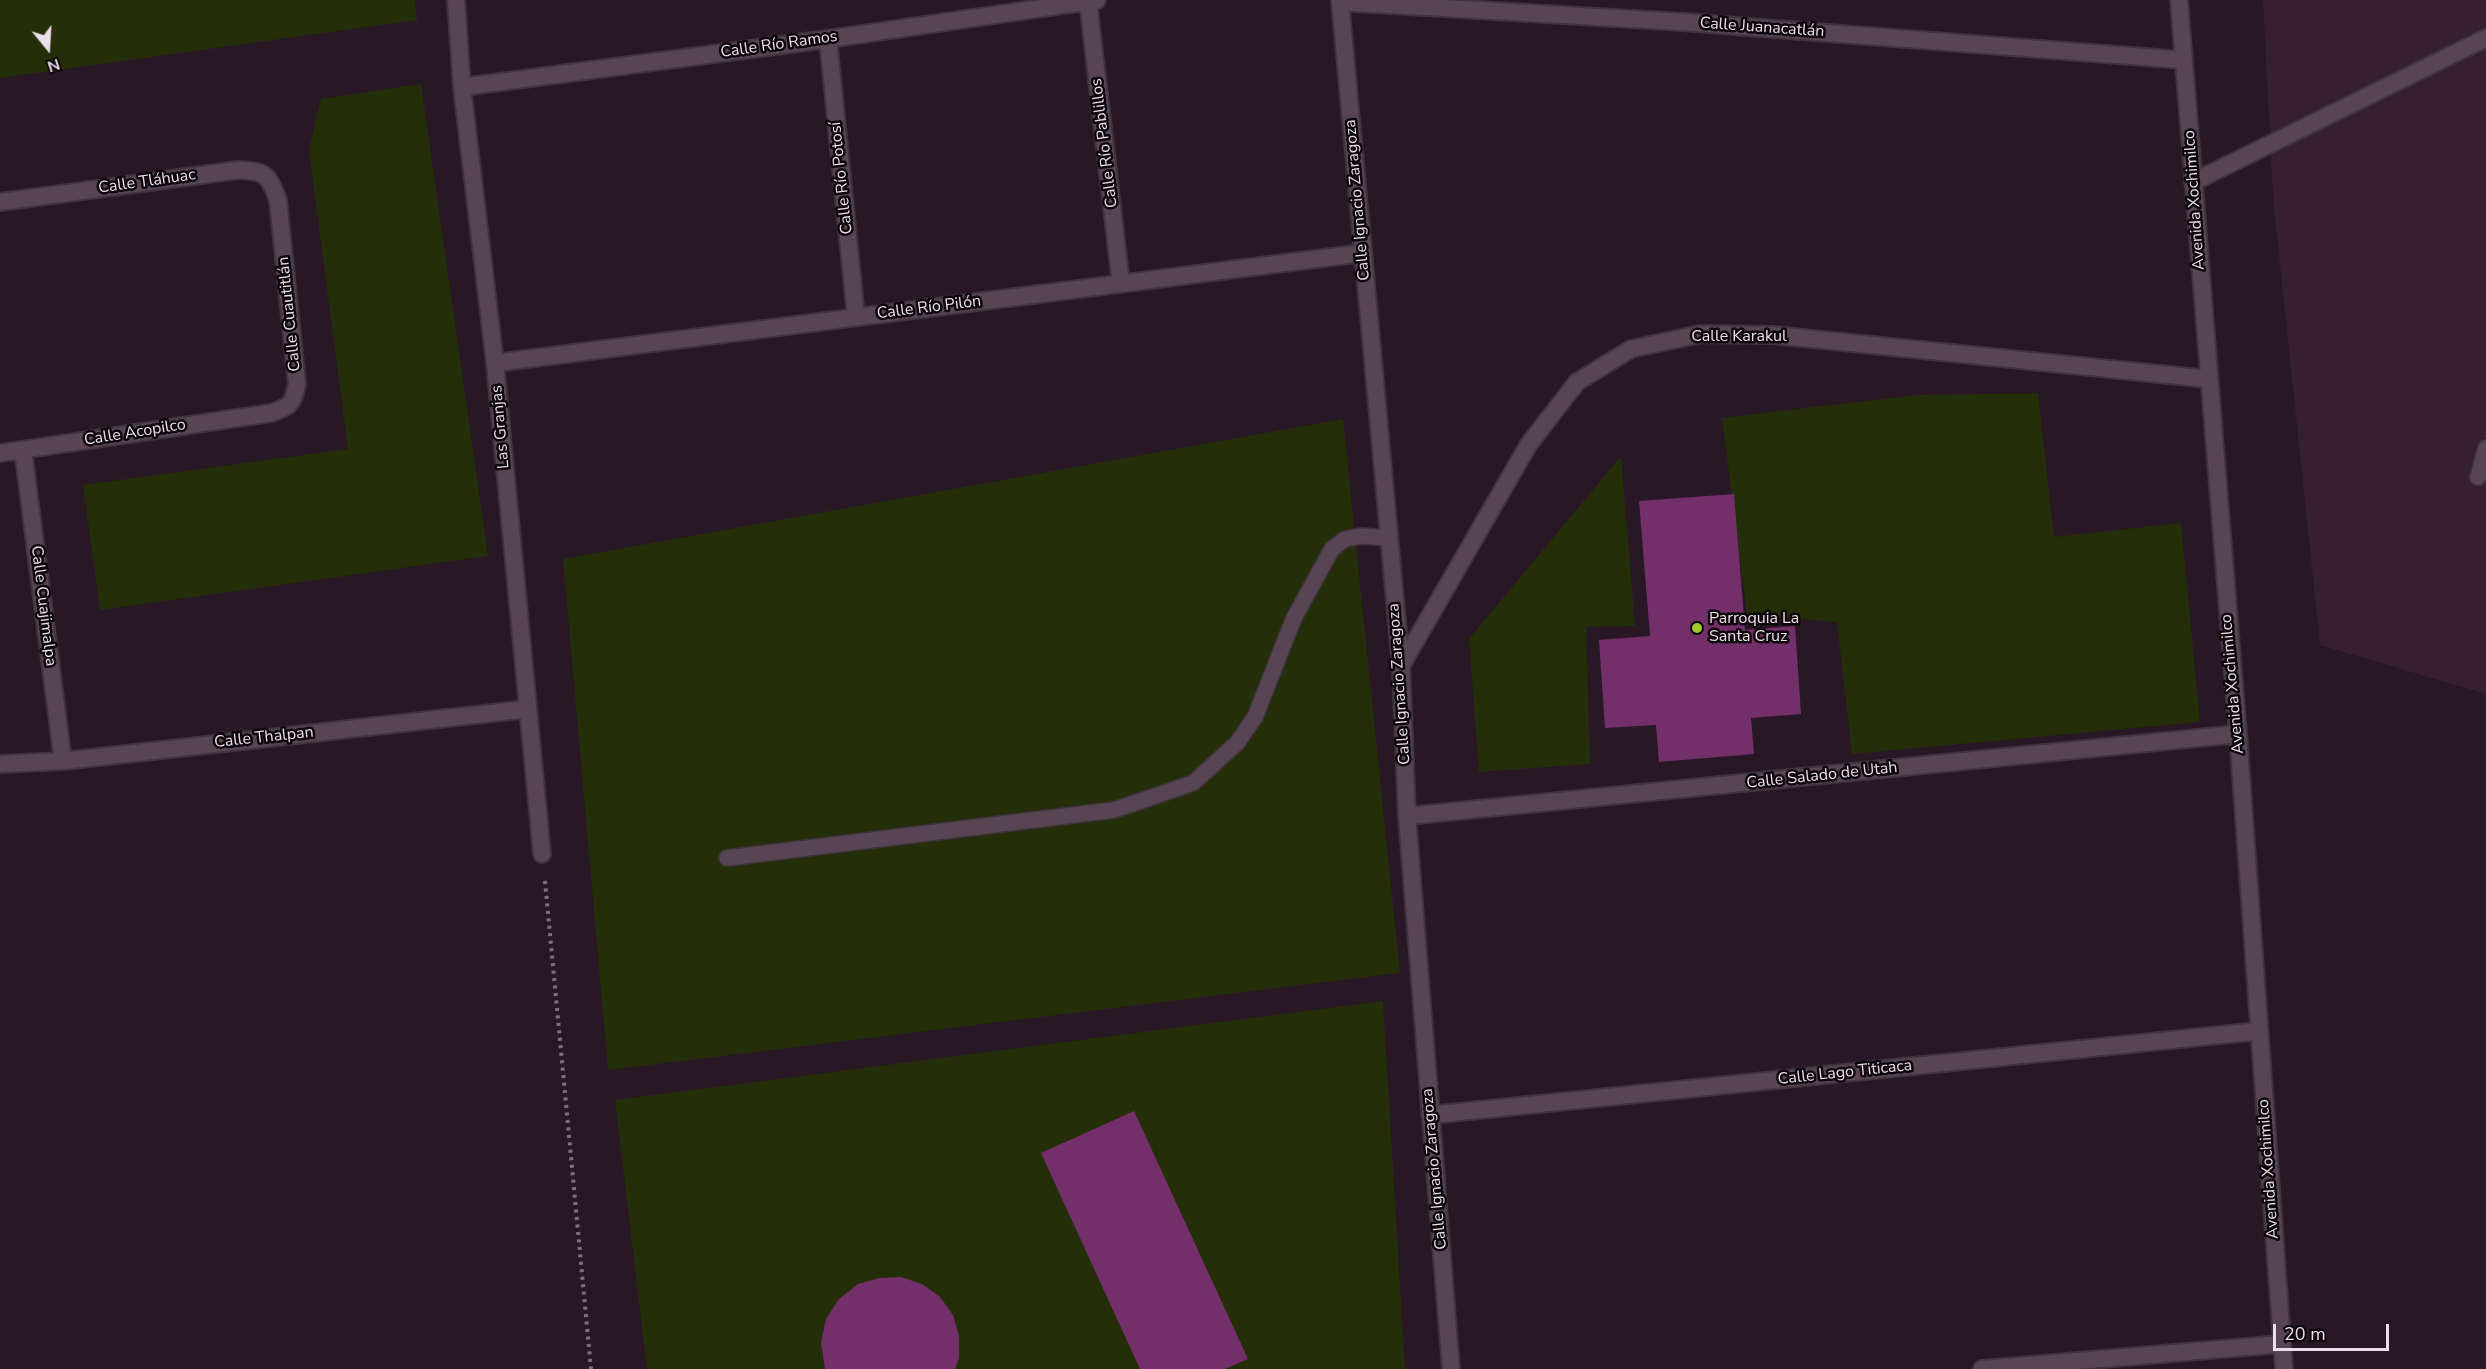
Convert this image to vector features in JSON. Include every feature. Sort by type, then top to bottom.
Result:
[{"type":"street","name":"Las Granjas","points":[[456,0],[462,87],[495,363],[542,854]]},
{"type":"street","name":"Avenida Xochimilco","points":[[2179,0],[2238,734],[2284,1369]]},
{"type":"street","name":"Calle Río Ramos","points":[[462,87],[828,39],[1093,1]]},
{"type":"street","name":"Calle Río Pablillos","points":[[1093,1],[1121,284]]},
{"type":"street","name":"Calle Juanacatlán","points":[[1340,1],[1683,22],[2184,60]]},
{"type":"street","name":"Calle Ignacio Zaragoza","points":[[1340,1],[1401,666],[1407,816],[1451,1369]]},
{"type":"street","points":[[2193,182],[2486,38]]},
{"type":"street","name":"Calle Río Potosí","points":[[828,39],[856,317]]},
{"type":"street","name":"Calle Tláhuac","points":[[0,202],[238,170],[259,171],[271,182],[278,201]]},
{"type":"street","name":"Calle Cuautitlán","points":[[271,412],[287,407],[294,400],[297,384],[278,201]]},
{"type":"street","name":"Calle Río Pilón","points":[[495,363],[1363,253]]},
{"type":"street","name":"Calle Karakul","points":[[1401,666],[1529,444],[1577,382],[1631,349],[1700,334],[1773,335],[2209,379]]},
{"type":"street","name":"Calle Acopilco","points":[[0,453],[271,412]]},
{"type":"street","name":"Calle Cuajimalpa","points":[[23,450],[63,761]]},
{"type":"street","name":"Calle Thalpan","points":[[0,764],[63,761],[528,709]]},
{"type":"street","name":"Calle Salado de Utah","points":[[1407,816],[2238,734]]},
{"type":"street","name":"Calle Lago Titicaca","points":[[1430,1115],[2259,1031]]},
{"type":"street","points":[[1982,1369],[2282,1344]]},
{"type":"lane","points":[[2478,477],[2486,448]]},
{"type":"lane","points":[[727,858],[1114,810],[1193,783],[1237,743],[1255,717],[1294,618],[1332,549],[1345,539],[1389,538]]},
{"type":"path","points":[[542,854],[591,1369]]},
{"type":"shaded area","points":[[2263,0],[2486,0],[2486,694],[2320,645],[2273,198]]},
{"type":"green space","points":[[0,0],[415,0],[417,20],[0,78]]},
{"type":"green space","points":[[421,84],[488,556],[100,610],[83,485],[348,449],[309,151],[321,99]]},
{"type":"green space","points":[[2038,393],[2054,537],[2181,523],[2200,722],[1852,754],[1837,622],[1747,615],[1722,418],[1916,395]]},
{"type":"green space","points":[[1343,419],[1400,973],[608,1070],[563,559]]},
{"type":"green space","points":[[1621,456],[1635,626],[1586,627],[1590,764],[1479,772],[1469,639]]},
{"type":"green space","points":[[1383,1001],[1405,1369],[647,1369],[615,1100]]},
{"type":"building","name":"Parroquia La Santa Cruz","points":[[1734,494],[1745,630],[1795,626],[1801,714],[1751,718],[1754,754],[1659,762],[1656,725],[1605,728],[1599,640],[1650,636],[1639,501]]},
{"type":"building","points":[[1134,1111],[1248,1359],[1225,1369],[1140,1369],[1041,1153]]},
{"type":"building","points":[[901,1277],[922,1284],[940,1297],[953,1315],[959,1336],[959,1358],[955,1369],[825,1369],[821,1342],[826,1319],[839,1299],[858,1284],[879,1278]]},
{"type":"place","name":"Parroquia La Santa Cruz","points":[[1697,628]]}]
